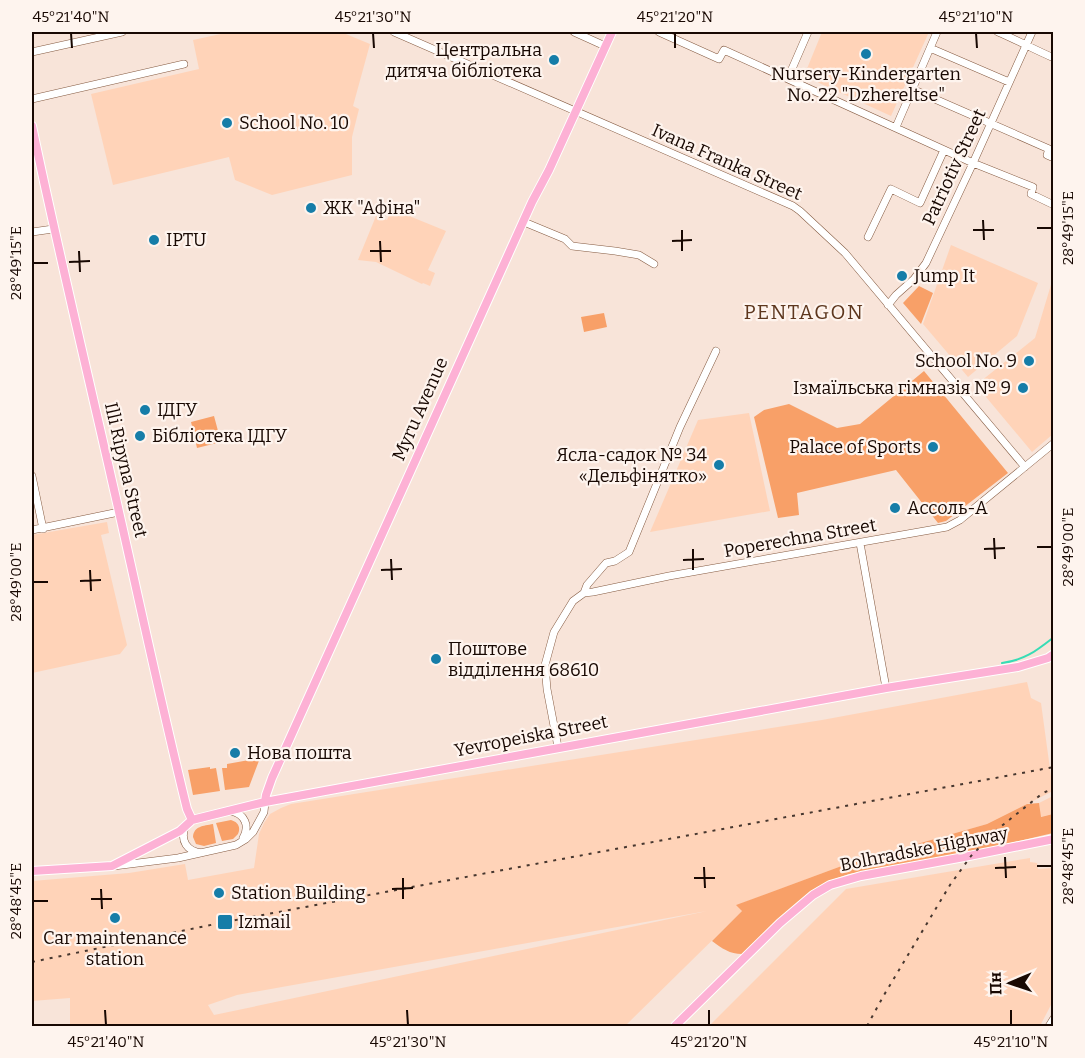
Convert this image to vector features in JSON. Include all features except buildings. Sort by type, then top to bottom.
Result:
[{"type":"main road","name":"Myru Avenue","points":[[265,802],[272,777],[532,202],[612,32]]},
{"type":"main road","name":"Illi Ripyna Street","points":[[32,126],[179,776],[192,820]]},
{"type":"main road","name":"Yevropeiska Street","points":[[32,871],[112,866],[180,831],[192,820],[265,802],[886,687],[1018,667],[1051,656]]},
{"type":"main road","name":"Bolhradske Highway","points":[[675,1026],[780,923],[813,895],[830,885],[861,876],[1053,839]]},
{"type":"street","points":[[32,52],[122,32]]},
{"type":"street","name":"Ivana Franka Street","points":[[394,32],[793,206],[845,253],[1025,467]]},
{"type":"street","points":[[574,32],[605,46]]},
{"type":"street","points":[[664,32],[719,59],[724,50],[788,78],[973,163],[1033,187],[1031,194],[1053,205]]},
{"type":"street","points":[[788,78],[808,32]]},
{"type":"street","points":[[896,128],[937,32]]},
{"type":"street","points":[[998,32],[1053,58]]},
{"type":"street","name":"Patriotiv Street","points":[[888,305],[914,279],[926,263],[1032,32]]},
{"type":"street","points":[[930,48],[1009,82]]},
{"type":"street","points":[[32,99],[184,64]]},
{"type":"street","points":[[912,89],[1049,149],[1047,155],[1053,158]]},
{"type":"street","points":[[868,237],[891,189],[920,202],[945,150]]},
{"type":"street","points":[[524,222],[565,239],[572,246],[639,255],[654,264]]},
{"type":"street","points":[[32,232],[54,229]]},
{"type":"street","points":[[558,747],[545,665],[554,632],[573,602],[584,593],[587,585],[606,563],[615,561],[629,552],[680,427],[716,351]]},
{"type":"street","name":"Poperechna Street","points":[[584,593],[947,527],[960,520],[1053,442]]},
{"type":"street","points":[[32,476],[43,529]]},
{"type":"street","points":[[32,530],[119,512]]},
{"type":"street","points":[[860,543],[886,687]]},
{"type":"street","points":[[112,866],[178,858],[240,843],[253,832],[264,812],[265,802]]},
{"type":"street","points":[[225,811],[236,812],[245,820],[246,832],[240,843]]},
{"type":"street","points":[[185,827],[183,837],[186,846],[194,852],[204,853]]},
{"type":"street","points":[[145,849],[150,862]]},
{"type":"street","points":[[1049,1026],[1053,1018]]},
{"type":"shaded area","name":"School No. 10","points":[[230,32],[341,32],[370,44],[353,106],[359,109],[352,137],[352,175],[272,195],[235,180],[229,157],[113,185],[91,94],[199,69],[193,40]]},
{"type":"shaded area","name":"Nursery-Kindergarten No. 22 \"Dzhereltse\"","points":[[822,32],[929,32],[891,116],[804,76]]},
{"type":"shaded area","points":[[392,209],[446,231],[428,270],[435,273],[430,286],[376,262],[358,260],[376,216],[387,220]]},
{"type":"shaded area","points":[[951,245],[1038,283],[1017,336],[968,377],[923,324]]},
{"type":"shaded area","name":"School No. 9","points":[[1053,278],[1053,434],[1032,452],[976,385],[1035,338]]},
{"type":"shaded area","points":[[919,286],[933,293],[921,324],[903,303]]},
{"type":"shaded area","points":[[604,313],[607,327],[584,332],[581,317]]},
{"type":"shaded area","points":[[924,371],[1008,473],[946,521],[938,523],[896,470],[797,493],[799,515],[778,518],[754,417],[764,410],[789,404],[837,428],[860,424]]},
{"type":"shaded area","name":"Ясла-садок № 34 «Дельфінятко»","points":[[749,413],[770,511],[650,532],[698,420]]},
{"type":"shaded area","points":[[214,416],[221,442],[197,448],[191,422]]},
{"type":"shaded area","points":[[107,522],[109,533],[101,535],[127,645],[120,654],[32,673],[32,535]]},
{"type":"shaded area","points":[[1027,682],[1031,698],[1041,703],[1053,791],[987,824],[847,864],[737,905],[742,911],[625,1026],[70,1026],[70,998],[32,1001],[32,881],[129,873],[185,864],[188,880],[254,868],[259,834],[264,823],[270,814],[291,804],[822,720]],"holes":[[[707,911],[214,1015],[208,1005],[237,995]]]},
{"type":"shaded area","points":[[260,758],[249,787],[225,790],[222,768],[227,768],[227,764]]},
{"type":"shaded area","points":[[210,767],[210,769],[216,768],[220,791],[193,795],[188,770]]},
{"type":"shaded area","points":[[1053,796],[1053,814],[1040,817],[1039,803]]},
{"type":"shaded area","points":[[1039,803],[1041,817],[1053,814],[1053,833],[976,851],[849,874],[811,891],[745,954],[731,952],[712,941],[742,911],[736,905],[847,864],[987,824],[1027,804]]},
{"type":"shaded area","points":[[231,820],[238,825],[238,834],[233,839],[222,841],[216,823]]},
{"type":"shaded area","points":[[213,824],[216,843],[204,846],[196,844],[193,837],[195,831],[200,827]]},
{"type":"shaded area","points":[[1030,858],[1030,862],[1037,863],[1038,869],[1053,868],[1053,1001],[1040,1026],[709,1026],[846,889]]},
{"type":"waterway","points":[[1002,663],[1030,654],[1054,637]]},
{"type":"railway","points":[[32,962],[225,922],[1054,767]]},
{"type":"railway","points":[[867,1026],[950,885],[971,856],[999,828],[1043,793],[1054,788]]},
{"type":"place","name":"Nursery-Kindergarten No. 22 \"Dzhereltse\"","points":[[866,54]]},
{"type":"place","name":"Центральна дитяча бібліотека","points":[[554,60]]},
{"type":"place","name":"School No. 10","points":[[227,123]]},
{"type":"place","name":"ЖК \"Афіна\"","points":[[311,208]]},
{"type":"place","name":"IPTU","points":[[154,240]]},
{"type":"place","name":"Jump It","points":[[902,276]]},
{"type":"place","name":"School No. 9","points":[[1029,361]]},
{"type":"place","name":"Ізмаїльська гімназія № 9","points":[[1023,388]]},
{"type":"place","name":"ІДГУ","points":[[145,410]]},
{"type":"place","name":"Бібліотека ІДГУ","points":[[140,436]]},
{"type":"place","name":"Palace of Sports","points":[[933,447]]},
{"type":"place","name":"Ясла-садок № 34 «Дельфінятко»","points":[[719,465]]},
{"type":"place","name":"Ассоль-А","points":[[895,508]]},
{"type":"place","name":"Поштове відділення 68610","points":[[436,659]]},
{"type":"place","name":"Нова пошта","points":[[235,753]]},
{"type":"place","name":"Station Building","points":[[219,893]]},
{"type":"place","name":"Car maintenance station","points":[[115,918]]},
{"type":"place","name":"Izmail","points":[[225,922]]},
{"type":"district","name":"PENTAGON","points":[[804,312]]}]
